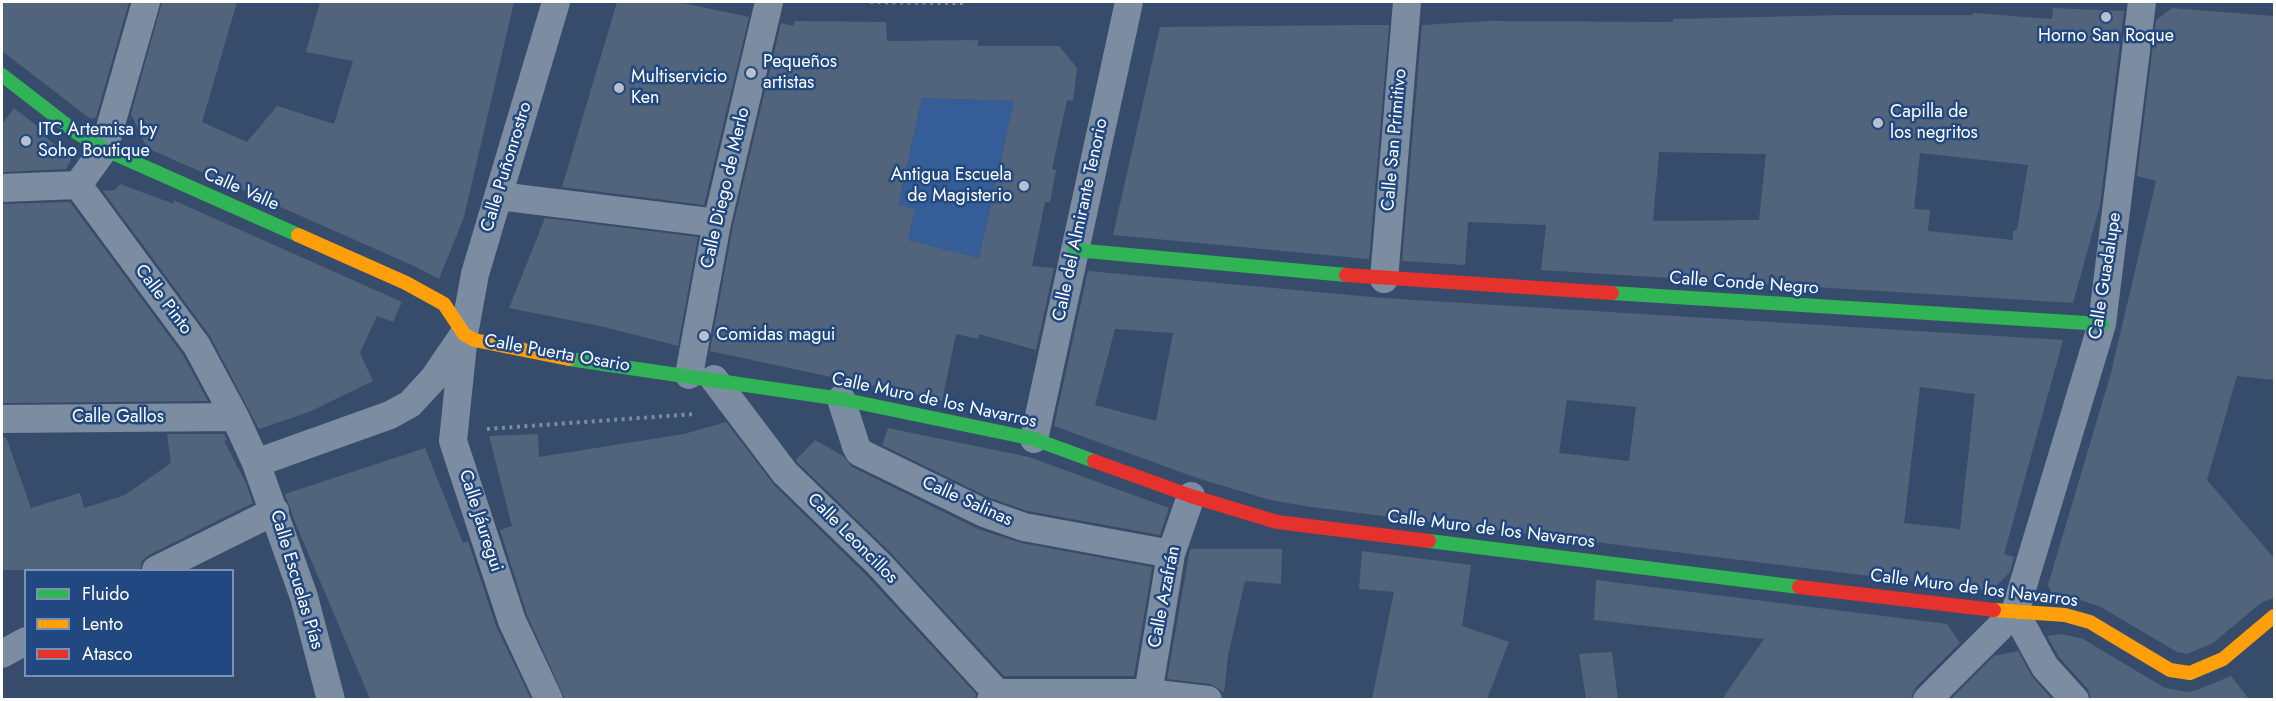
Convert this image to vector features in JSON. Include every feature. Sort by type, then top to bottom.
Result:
[{"type":"street","points":[[2,188],[78,185],[104,149],[146,2]]},
{"type":"street","name":"Calle Puñonrostro","points":[[464,334],[474,274],[556,2]]},
{"type":"street","name":"Calle Diego de Merlo","points":[[701,377],[717,223],[769,2]]},
{"type":"street","name":"Calle del Almirante Tenorio","points":[[1034,439],[1129,2]]},
{"type":"street","name":"Calle San Primitivo","points":[[1384,279],[1407,2]]},
{"type":"street","name":"Calle Guadalupe","points":[[2014,612],[2102,324],[2142,2]]},
{"type":"street","name":"Calle Valle","points":[[2,75],[77,133],[104,149],[406,283],[444,303],[464,334]]},
{"type":"street","name":"Calle Pinto","points":[[78,185],[197,346],[235,417],[256,463]]},
{"type":"street","points":[[499,196],[717,223]]},
{"type":"street","name":"Calle Conde Negro","points":[[1075,250],[1384,279],[2102,324]]},
{"type":"street","name":"Calle Puerta Osario","points":[[256,463],[390,415],[410,404],[434,378],[464,334],[474,340],[549,356],[701,377]]},
{"type":"street","name":"Calle Jáuregui","points":[[464,334],[453,441],[512,621],[549,699]]},
{"type":"street","name":"Calle Muro de los Navarros","points":[[701,377],[841,399],[1034,439],[1191,496],[1277,522],[2014,612],[2065,615],[2090,622],[2170,670],[2190,673],[2223,659],[2274,616]]},
{"type":"street","name":"Calle Leoncillos","points":[[701,377],[738,411],[785,473],[879,564],[994,696]]},
{"type":"street","name":"Calle Salinas","points":[[841,399],[855,446],[859,452],[984,513],[1024,526],[1171,554]]},
{"type":"street","name":"Calle Gallos","points":[[2,419],[235,417]]},
{"type":"street","name":"Calle Escuelas Pías","points":[[256,463],[304,597],[331,699]]},
{"type":"street","name":"Calle Azafrán","points":[[1147,696],[1171,554],[1191,496]]},
{"type":"street","points":[[158,569],[275,511]]},
{"type":"street","points":[[1927,699],[2014,612],[2046,667],[2075,699]]},
{"type":"street","points":[[2,654],[24,642]]},
{"type":"street","points":[[994,696],[1147,696],[1208,699]]},
{"type":"path","points":[[870,2],[966,2]]},
{"type":"path","points":[[453,441],[488,428],[738,411]]},
{"type":"shaded area","points":[[922,98],[1014,101],[979,258],[908,240],[915,209],[898,205]]},
{"type":"building","points":[[2,2],[129,2],[96,117],[91,119],[88,117],[2,51]]},
{"type":"building","points":[[162,2],[237,2],[202,122],[247,142],[277,106],[334,124],[353,61],[306,52],[320,2],[514,2],[464,217],[439,279],[147,148],[131,114]]},
{"type":"building","points":[[617,2],[678,2],[749,17],[704,205],[562,187]]},
{"type":"building","points":[[2053,8],[2124,11],[2100,205],[2073,303],[1541,270],[1546,225],[1468,222],[1465,265],[1402,261],[1422,25],[1489,21],[1673,22],[1673,19],[1973,15],[1973,13],[2052,19]],"holes":[[[1659,152],[1766,154],[1759,220],[1653,221]],[[1920,153],[2028,165],[2017,230],[2013,231],[2013,240],[1928,231],[1930,210],[1914,209]]]},
{"type":"building","points":[[2172,8],[2274,16],[2274,380],[2237,376],[2207,480],[2274,558],[2274,598],[2262,602],[2213,643],[2187,654],[2177,652],[2099,606],[2070,597],[2053,595],[2048,585],[2111,373],[2156,181],[2137,176],[2156,20]]},
{"type":"building","points":[[795,21],[886,22],[887,41],[978,40],[978,46],[1059,46],[1077,68],[1073,101],[1067,100],[1052,169],[1056,170],[1050,202],[1045,202],[1032,266],[1054,268],[1036,350],[979,334],[978,339],[956,334],[942,401],[710,351],[733,226],[781,23],[793,26]],"holes":[[[922,98],[1014,101],[979,258],[908,240],[915,209],[898,205]]]},
{"type":"building","points":[[1389,25],[1369,259],[1113,235],[1160,27]]},
{"type":"building","name":"ITC Artemisa by Soho Boutique","points":[[14,108],[50,136],[46,138],[72,157],[66,169],[2,172],[2,124]]},
{"type":"building","points":[[120,184],[174,204],[173,200],[402,302],[393,322],[377,316],[360,353],[373,381],[309,412],[259,429],[210,336],[103,191],[115,190]]},
{"type":"building","points":[[70,202],[183,355],[208,401],[2,403],[2,204]]},
{"type":"building","points":[[545,218],[698,237],[678,346],[600,326],[509,308]]},
{"type":"building","points":[[1088,271],[1383,298],[2063,340],[2004,554],[2014,557],[2010,572],[1991,591],[1311,507],[1270,500],[1197,478],[1054,426]],"holes":[[[1115,329],[1173,333],[1156,421],[1095,405]],[[1920,387],[1975,394],[1960,529],[1904,523]],[[1567,400],[1636,407],[1629,461],[1559,453]]]},
{"type":"building","points":[[726,422],[774,485],[867,576],[976,694],[975,699],[565,699],[527,615],[500,530],[512,526],[489,436],[538,434],[539,457],[684,434]]},
{"type":"building","points":[[888,428],[1029,457],[1169,508],[1160,535],[1028,511],[990,498],[882,445]]},
{"type":"building","points":[[167,434],[224,434],[227,440],[224,441],[245,481],[253,503],[149,555],[142,561],[140,569],[2,570],[2,438],[6,437],[31,508],[80,493],[84,508],[125,495],[171,463]]},
{"type":"building","points":[[815,440],[843,456],[852,467],[978,529],[1021,543],[1152,567],[1134,676],[1004,676],[891,553],[797,462],[796,460]]},
{"type":"building","points":[[425,448],[463,543],[468,541],[496,626],[531,699],[370,699],[295,522],[285,494]]},
{"type":"building","points":[[1190,549],[1282,549],[1281,584],[1245,581],[1228,656],[1224,692],[1210,684],[1167,679]]},
{"type":"building","points":[[1362,551],[1471,565],[1462,626],[1509,642],[1487,699],[1372,699],[1394,592],[1359,589]]},
{"type":"building","points":[[1596,580],[1947,624],[1960,643],[1915,688],[1911,699],[1722,699],[1764,639],[1594,620]]},
{"type":"building","points":[[2062,634],[2083,639],[2165,688],[2188,692],[2231,676],[2249,699],[2091,699],[2088,689],[2059,657],[2047,636]]},
{"type":"building","points":[[2018,651],[2033,678],[2052,699],[1951,699],[1994,656]]},
{"type":"building","points":[[1612,652],[1618,699],[1586,699],[1579,654]]},
{"type":"traffic: fast","points":[[2,75],[77,133],[104,149],[298,235]]},
{"type":"traffic: fast","points":[[1075,250],[1346,275]]},
{"type":"traffic: fast","points":[[1612,293],[2102,324]]},
{"type":"traffic: fast","points":[[569,359],[841,399],[1034,439],[1094,461]]},
{"type":"traffic: fast","points":[[1429,541],[1799,587]]},
{"type":"traffic: slow","points":[[298,235],[406,283],[444,304],[464,334],[474,340],[569,359]]},
{"type":"traffic: slow","points":[[1994,610],[2065,615],[2090,622],[2170,670],[2190,673],[2223,659],[2274,616]]},
{"type":"traffic: jam","points":[[1346,275],[1612,293]]},
{"type":"traffic: jam","points":[[1094,461],[1191,496],[1277,522],[1429,541]]},
{"type":"traffic: jam","points":[[1799,587],[1994,610]]},
{"type":"place","name":"Horno San Roque","points":[[2106,17]]},
{"type":"place","name":"Pequeños artistas","points":[[751,73]]},
{"type":"place","name":"Multiservicio Ken","points":[[619,88]]},
{"type":"place","name":"Capilla de los negritos","points":[[1878,123]]},
{"type":"place","name":"ITC Artemisa by Soho Boutique","points":[[26,141]]},
{"type":"place","name":"Antigua Escuela de Magisterio","points":[[1024,186]]},
{"type":"place","name":"Comidas magui","points":[[704,336]]}]
